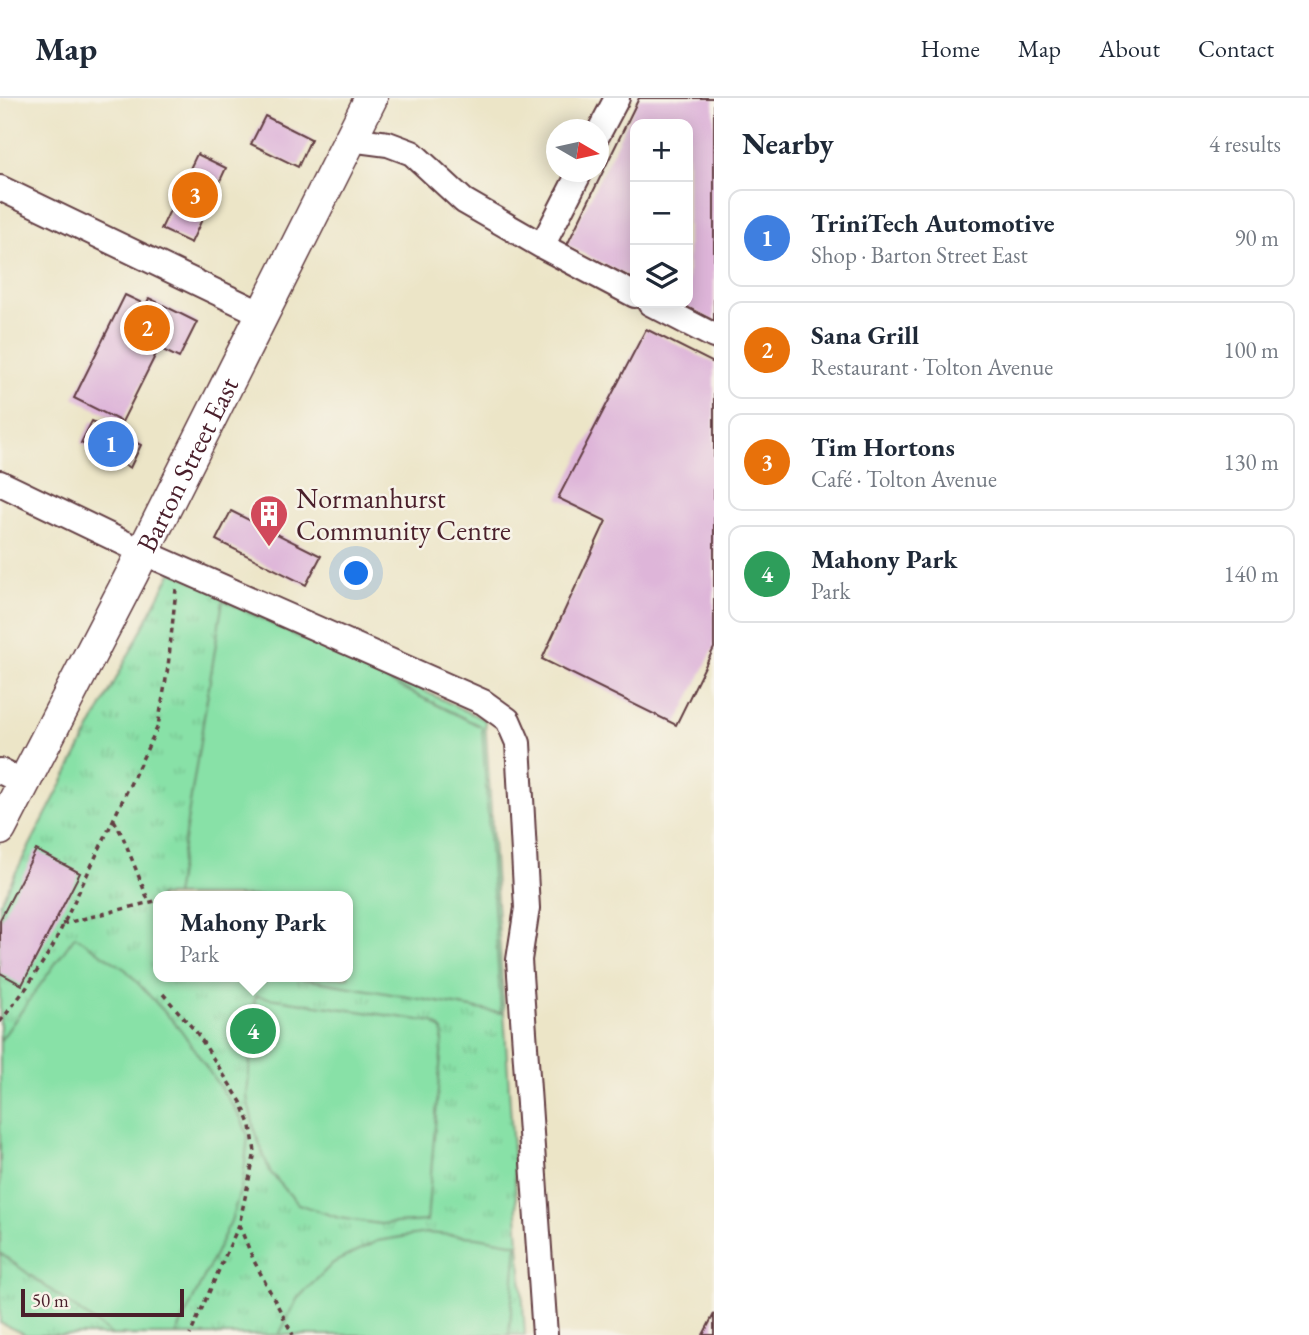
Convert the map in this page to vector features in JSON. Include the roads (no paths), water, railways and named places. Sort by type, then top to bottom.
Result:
[{"type":"main road","name":"Barton Street East","points":[[0,829],[12,777],[142,552],[371,98]]},
{"type":"street","points":[[606,119],[617,98]]},
{"type":"street","points":[[350,139],[388,144],[412,153],[464,201],[630,292]]},
{"type":"street","points":[[542,246],[575,182]]},
{"type":"street","points":[[0,188],[262,314]]},
{"type":"street","points":[[660,308],[714,336]]},
{"type":"street","points":[[0,483],[142,552],[482,702],[508,720],[518,743],[519,757],[527,908],[519,960],[545,1335]]},
{"type":"place","name":"Tim Hortons","points":[[195,195]]},
{"type":"place","name":"Sana Grill","points":[[147,328]]},
{"type":"place","name":"TriniTech Automotive","points":[[111,444]]},
{"type":"place","name":"Normanhurst Community Centre","points":[[269,548]]},
{"type":"place","name":"Mahony Park","points":[[253,1031]]}]
